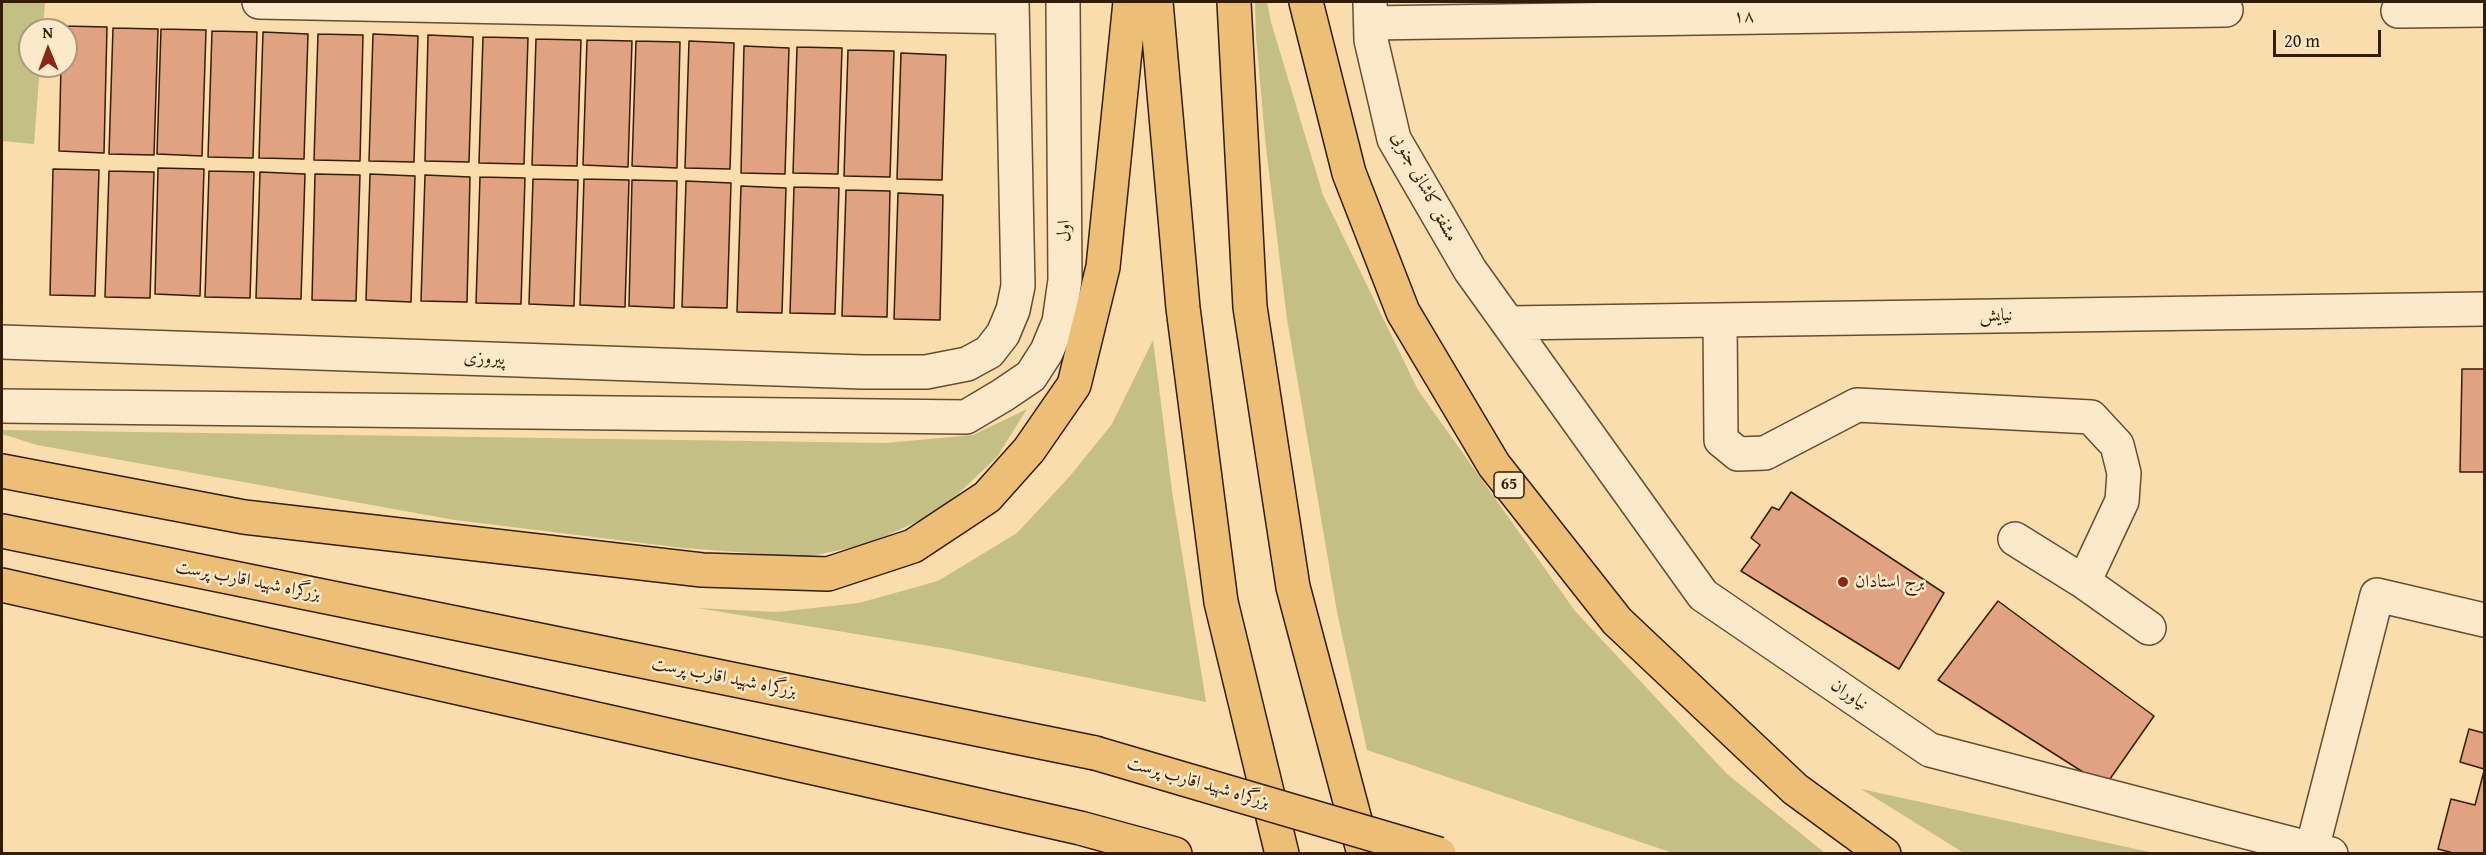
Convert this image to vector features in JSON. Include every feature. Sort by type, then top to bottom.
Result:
[{"type":"highway","points":[[2,471],[244,518],[702,570],[828,574],[913,546],[987,497],[1029,450],[1074,385],[1103,267],[1130,2]]},
{"type":"highway","points":[[1156,2],[1183,308],[1221,602],[1282,854]]},
{"type":"highway","points":[[1234,2],[1250,306],[1293,587],[1364,854]]},
{"type":"highway","name":"65","points":[[1306,2],[1348,173],[1403,312],[1494,465],[1617,621],[1795,789],[1884,854]]},
{"type":"highway","name":"بزرگراه شهید اقارب پرست","points":[[2,531],[1095,753],[1439,854]]},
{"type":"highway","points":[[2,585],[1105,834],[1175,854]]},
{"type":"street","points":[[259,2],[1012,9]]},
{"type":"street","name":"اول","points":[[2,406],[966,417],[1031,376],[1047,351],[1059,322],[1065,280],[1063,2]]},
{"type":"street","name":"پیروزی","points":[[2,342],[863,372],[926,372],[967,364],[989,351],[1003,334],[1013,310],[1018,286],[1012,9]]},
{"type":"street","name":"۱۸","points":[[1370,12],[2226,10]]},
{"type":"street","points":[[2398,11],[2484,10]]},
{"type":"street","name":"مشفق کاشانی جنوبی","points":[[1370,12],[1371,40],[1394,139],[1470,270],[1508,323]]},
{"type":"street","name":"نیایش","points":[[1508,323],[2484,309]]},
{"type":"street","points":[[1720,320],[1721,440],[1738,454],[1765,453],[1857,405],[2091,417],[2117,445],[2124,473],[2122,501],[2084,582]]},
{"type":"street","name":"نیاوران","points":[[1508,323],[1703,595],[1930,750],[2321,851]]},
{"type":"street","points":[[2015,539],[2084,582],[2149,628]]},
{"type":"street","points":[[2321,851],[2377,595],[2484,620]]},
{"type":"shaded area","points":[[2,2],[45,2],[44,18],[18,18],[18,78],[39,78],[34,144],[2,141]]},
{"type":"shaded area","points":[[1255,2],[1267,2],[1323,195],[1418,390],[1575,611],[1727,774],[1825,853],[1673,853],[1367,750],[1337,612],[1287,319],[1266,148]]},
{"type":"shaded area","points":[[1153,340],[1172,491],[1206,702],[948,649],[697,608],[777,612],[859,603],[938,581],[1017,533],[1070,476],[1112,424]]},
{"type":"shaded area","points":[[1027,409],[997,457],[940,511],[868,544],[807,557],[683,548],[455,520],[37,445],[2,434],[2,430],[885,443],[973,435]]},
{"type":"shaded area","points":[[1861,789],[2154,853],[1964,853]]},
{"type":"building","points":[[78,26],[107,27],[104,153],[59,151],[61,78],[78,78]]},
{"type":"building","points":[[113,28],[158,29],[154,155],[109,154]]},
{"type":"building","points":[[161,29],[206,30],[202,156],[157,154]]},
{"type":"building","points":[[212,31],[257,32],[253,158],[208,157]]},
{"type":"building","points":[[263,32],[308,34],[304,159],[259,158]]},
{"type":"building","points":[[318,34],[363,35],[360,161],[314,160]]},
{"type":"building","points":[[373,34],[418,36],[414,162],[369,161]]},
{"type":"building","points":[[428,35],[473,37],[469,162],[425,161]]},
{"type":"building","points":[[483,37],[528,38],[524,164],[479,163]]},
{"type":"building","points":[[536,39],[581,40],[577,166],[532,165]]},
{"type":"building","points":[[587,40],[632,41],[628,167],[583,165]]},
{"type":"building","points":[[636,41],[680,42],[677,168],[632,166]]},
{"type":"building","points":[[689,41],[734,43],[730,169],[685,168]]},
{"type":"building","points":[[744,46],[789,48],[785,174],[741,173]]},
{"type":"building","points":[[797,47],[842,48],[838,174],[793,173]]},
{"type":"building","points":[[848,50],[894,51],[890,177],[844,176]]},
{"type":"building","points":[[901,53],[946,55],[942,180],[897,179]]},
{"type":"building","points":[[158,168],[204,169],[200,296],[155,294]]},
{"type":"building","points":[[53,169],[99,170],[95,296],[50,295]]},
{"type":"building","points":[[109,171],[154,172],[150,298],[105,297]]},
{"type":"building","points":[[209,171],[254,172],[250,298],[205,297]]},
{"type":"building","points":[[260,172],[305,174],[301,299],[256,298]]},
{"type":"building","points":[[315,174],[360,175],[356,301],[312,300]]},
{"type":"building","points":[[370,174],[415,176],[411,302],[366,300]]},
{"type":"building","points":[[425,175],[470,177],[467,302],[421,301]]},
{"type":"building","points":[[480,177],[525,178],[521,304],[476,303]]},
{"type":"building","points":[[533,179],[578,180],[574,306],[529,304]]},
{"type":"building","points":[[584,179],[629,180],[625,307],[580,305]]},
{"type":"building","points":[[632,180],[677,181],[674,308],[629,306]]},
{"type":"building","points":[[686,181],[731,183],[727,308],[682,307]]},
{"type":"building","points":[[741,186],[786,188],[782,313],[737,312]]},
{"type":"building","points":[[794,187],[839,188],[835,314],[790,313]]},
{"type":"building","points":[[846,190],[890,191],[887,317],[842,316]]},
{"type":"building","points":[[898,193],[943,195],[940,320],[894,319]]},
{"type":"building","points":[[2462,369],[2484,369],[2484,472],[2460,472]]},
{"type":"building","name":"برج استادان","points":[[1791,492],[1944,593],[1899,669],[1741,571],[1760,545],[1751,538],[1772,507],[1779,510]]},
{"type":"building","points":[[1998,601],[2154,716],[2105,786],[1938,680]]},
{"type":"building","points":[[2469,729],[2484,733],[2484,769],[2460,762]]},
{"type":"building","points":[[2484,771],[2484,854],[2457,854],[2438,849],[2451,799],[2475,805]]},
{"type":"place","name":"برج استادان","points":[[1843,582]]}]
